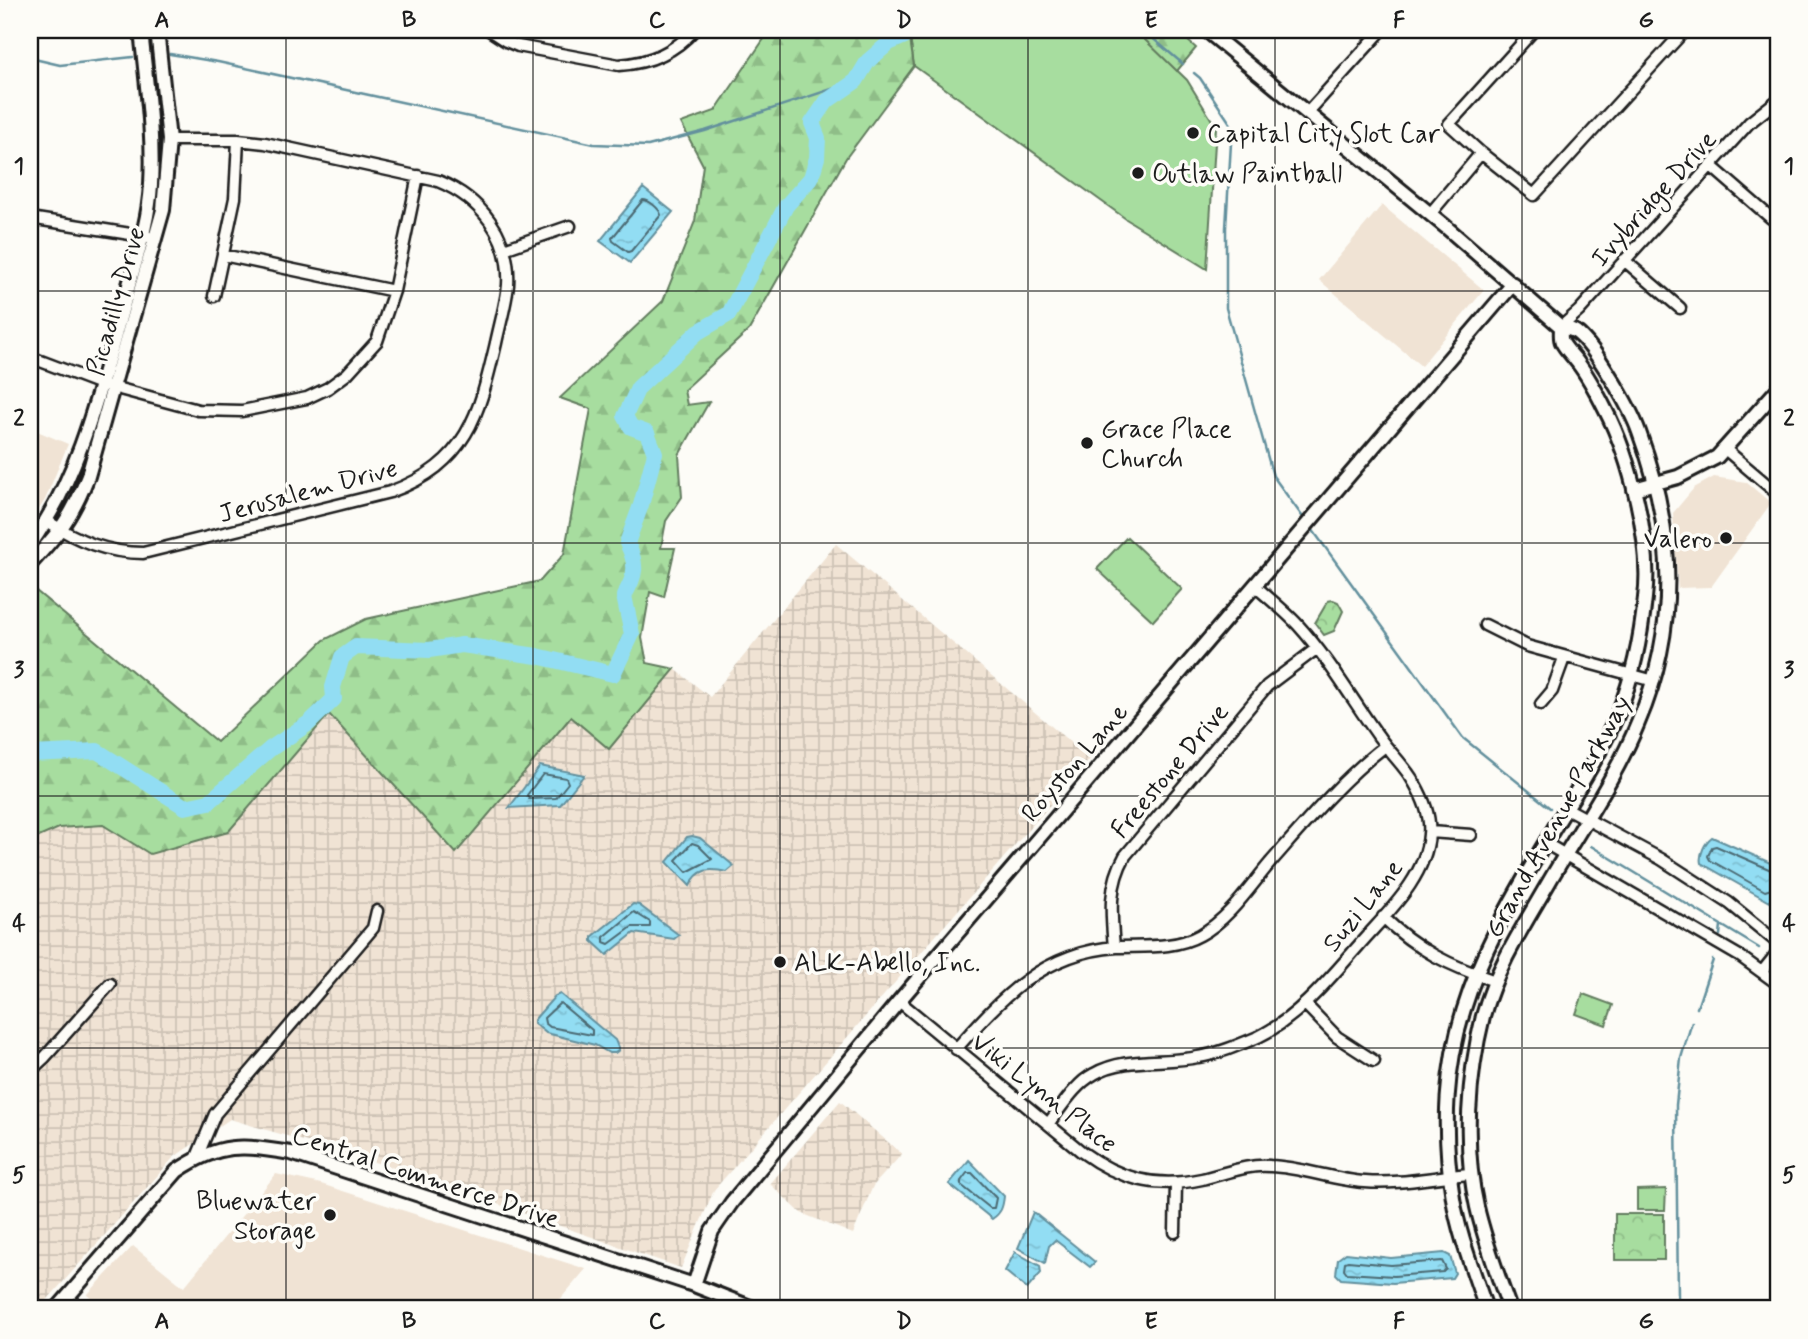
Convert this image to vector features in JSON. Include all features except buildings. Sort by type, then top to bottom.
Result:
[{"type":"street","name":"Picadilly Drive","points":[[30,545],[47,521],[74,469],[101,384],[142,236],[151,187],[152,141],[141,30]]},
{"type":"street","name":"Picadilly Drive","points":[[30,564],[61,530],[88,477],[157,238],[163,210],[169,140],[157,30]]},
{"type":"street","points":[[489,30],[518,46],[619,65],[660,56],[680,44],[694,30]]},
{"type":"street","points":[[1308,112],[1381,30]]},
{"type":"street","points":[[1534,30],[1449,124],[1534,195],[1685,30]]},
{"type":"street","name":"Grand Avenue Parkway","points":[[1214,32],[1562,327],[1576,332],[1608,374],[1636,422],[1657,483],[1668,569],[1664,633],[1654,681],[1632,738],[1517,936],[1495,981],[1484,1015],[1472,1080],[1469,1134],[1471,1174],[1485,1239],[1510,1309]]},
{"type":"street","name":"Ivybridge Drive","points":[[1562,327],[1749,123],[1778,100]]},
{"type":"street","name":"Jerusalem Drive","points":[[47,521],[94,546],[108,550],[126,553],[156,551],[390,492],[427,474],[449,457],[474,421],[483,397],[508,285],[504,249],[493,224],[474,202],[451,187],[418,176],[265,143],[238,140],[169,140]]},
{"type":"street","points":[[214,296],[235,198],[238,140]]},
{"type":"street","points":[[1430,214],[1481,153]]},
{"type":"street","points":[[1710,165],[1771,218]]},
{"type":"street","points":[[30,357],[101,384],[198,410],[242,411],[307,398],[328,388],[347,374],[377,341],[394,291],[418,176]]},
{"type":"street","points":[[30,218],[157,238]]},
{"type":"street","points":[[504,249],[570,226]]},
{"type":"street","points":[[223,255],[394,291]]},
{"type":"street","points":[[1624,260],[1680,308]]},
{"type":"street","name":"Royston Lane","points":[[694,1285],[705,1248],[721,1217],[899,1001],[1513,284]]},
{"type":"street","name":"Grand Avenue Parkway","points":[[1486,1309],[1453,1199],[1446,1128],[1449,1077],[1463,1007],[1474,974],[1502,918],[1620,709],[1641,638],[1646,593],[1646,569],[1634,489],[1620,440],[1594,388],[1561,341],[1562,327]]},
{"type":"street","points":[[1634,489],[1678,477],[1704,465],[1724,449],[1778,389]]},
{"type":"street","points":[[1724,449],[1778,494]]},
{"type":"street","name":"Suzi Lane","points":[[1048,1124],[1091,1075],[1109,1066],[1127,1062],[1199,1057],[1228,1049],[1261,1035],[1305,1004],[1383,917],[1415,877],[1425,856],[1430,832],[1425,805],[1414,782],[1299,626],[1255,586]]},
{"type":"street","points":[[1485,625],[1527,646],[1654,681]]},
{"type":"street","name":"Freestone Drive","points":[[1114,947],[1111,895],[1118,868],[1125,856],[1267,686],[1316,649]]},
{"type":"street","points":[[1541,704],[1552,691],[1564,658]]},
{"type":"street","points":[[956,1049],[990,1009],[1035,973],[1082,954],[1114,947],[1173,945],[1200,935],[1226,916],[1352,772],[1385,746]]},
{"type":"street","points":[[1566,807],[1661,859],[1718,895],[1778,943]]},
{"type":"street","points":[[1430,832],[1471,835]]},
{"type":"street","points":[[1545,843],[1741,957],[1778,984]]},
{"type":"street","points":[[197,1157],[215,1114],[373,928],[377,911]]},
{"type":"street","points":[[1383,917],[1406,939],[1425,952],[1495,981]]},
{"type":"street","points":[[1762,972],[1778,952]]},
{"type":"street","points":[[30,1071],[110,984]]},
{"type":"street","name":"Viki Lynn Place","points":[[899,1001],[1100,1165],[1124,1176],[1150,1182],[1176,1183],[1236,1169],[1270,1166],[1362,1182],[1384,1183],[1471,1174]]},
{"type":"street","points":[[1305,1004],[1337,1037],[1374,1061]]},
{"type":"street","name":"Central Commerce Drive","points":[[57,1309],[177,1171],[197,1157],[217,1149],[250,1147],[290,1153],[694,1285],[755,1309]]},
{"type":"street","points":[[1175,1233],[1176,1183]]},
{"type":"shaded area","points":[[1382,205],[1484,290],[1421,366],[1319,280]]},
{"type":"shaded area","points":[[30,428],[68,444],[45,500],[30,523]]},
{"type":"shaded area","points":[[1714,477],[1746,482],[1771,503],[1711,587],[1678,588],[1673,513],[1694,488]]},
{"type":"shaded area","points":[[836,544],[1090,759],[714,1190],[681,1268],[391,1167],[230,1119],[174,1157],[40,1308],[30,1309],[30,841],[59,828],[103,825],[150,854],[228,832],[329,714],[457,853],[571,717],[609,749],[675,669],[710,697]]},
{"type":"shaded area","points":[[840,1101],[902,1154],[873,1186],[853,1234],[801,1213],[770,1184]]},
{"type":"shaded area","name":"Bluewater Storage","points":[[276,1174],[321,1184],[586,1269],[552,1309],[104,1309],[87,1295],[133,1246],[184,1287]]},
{"type":"green space","points":[[780,30],[917,30],[910,39],[914,66],[846,158],[749,330],[684,390],[687,405],[709,402],[679,455],[682,497],[666,521],[661,548],[675,548],[664,597],[650,592],[642,638],[647,663],[675,669],[609,749],[571,717],[456,853],[329,714],[228,832],[150,854],[103,825],[59,828],[30,841],[30,586],[217,742],[324,640],[366,619],[540,581],[564,554],[591,409],[560,398],[663,301],[695,221],[703,165],[681,123],[715,111],[766,36]]},
{"type":"green space","name":"Outlaw Paintball","points":[[917,30],[1135,30],[1187,80],[1216,127],[1207,269],[1126,219],[914,66],[910,38]]},
{"type":"green space","points":[[1135,30],[1176,30],[1196,48],[1177,71]]},
{"type":"green space","points":[[1127,537],[1182,589],[1153,621],[1097,569]]},
{"type":"green space","points":[[1328,601],[1338,602],[1343,611],[1334,631],[1324,635],[1315,623]]},
{"type":"green space","points":[[1583,994],[1613,1005],[1606,1025],[1576,1014]]},
{"type":"green space","points":[[1666,1189],[1665,1210],[1637,1210],[1637,1190]]},
{"type":"green space","points":[[1615,1214],[1664,1214],[1664,1260],[1615,1260]]},
{"type":"water","points":[[643,188],[673,212],[630,263],[600,241]]},
{"type":"water","points":[[540,766],[584,775],[560,805],[509,808]]},
{"type":"water","points":[[687,837],[700,838],[734,866],[727,872],[705,871],[693,880],[690,886],[667,862]]},
{"type":"water","points":[[1712,837],[1775,865],[1778,889],[1770,902],[1701,863],[1703,849]]},
{"type":"water","points":[[633,904],[639,905],[679,935],[674,939],[634,933],[607,955],[592,941],[592,937]]},
{"type":"water","points":[[560,994],[615,1040],[619,1050],[609,1053],[595,1045],[546,1033],[534,1023],[555,996]]},
{"type":"water","points":[[969,1160],[1004,1196],[1001,1209],[992,1219],[949,1184]]},
{"type":"water","points":[[1033,1212],[1095,1262],[1090,1267],[1055,1240],[1049,1246],[1045,1263],[1018,1248]]},
{"type":"water","points":[[1015,1252],[1040,1266],[1041,1273],[1027,1289],[1005,1271]]},
{"type":"water","points":[[1346,1253],[1391,1258],[1444,1253],[1450,1256],[1455,1273],[1452,1278],[1393,1283],[1341,1279],[1336,1274],[1338,1259]]},
{"type":"waterway","points":[[30,754],[97,751],[185,807],[209,802],[270,749],[309,723],[334,699],[333,687],[342,657],[356,647],[429,650],[462,645],[537,656],[613,674],[632,634],[624,596],[634,570],[627,543],[655,453],[647,433],[631,427],[625,416],[638,388],[698,332],[729,314],[786,206],[811,178],[817,158],[818,138],[812,123],[827,101],[856,81],[868,61],[889,43],[905,36],[909,30]]},
{"type":"waterway","points":[[1143,30],[1183,64]]},
{"type":"waterway","points":[[170,54],[218,62],[594,144],[648,146],[705,131],[856,81]]},
{"type":"waterway","points":[[30,58],[60,65],[133,57]]},
{"type":"waterway","points":[[1194,73],[1232,126],[1226,228],[1226,308],[1273,476],[1302,516]]},
{"type":"waterway","points":[[1312,529],[1463,738],[1550,808]]},
{"type":"waterway","points":[[1591,846],[1759,948]]},
{"type":"waterway","points":[[1720,935],[1721,925]]},
{"type":"waterway","points":[[1697,1008],[1713,960]]},
{"type":"waterway","points":[[1678,1299],[1676,1105],[1681,1058],[1692,1022]]},
{"type":"place","name":"Capital City Slot Car","points":[[1193,133]]},
{"type":"place","name":"Outlaw Paintball","points":[[1138,173]]},
{"type":"place","name":"Grace Place Church","points":[[1087,443]]},
{"type":"place","name":"Valero","points":[[1726,538]]},
{"type":"place","name":"ALK-Abello, Inc.","points":[[780,962]]},
{"type":"place","name":"Bluewater Storage","points":[[330,1215]]}]
